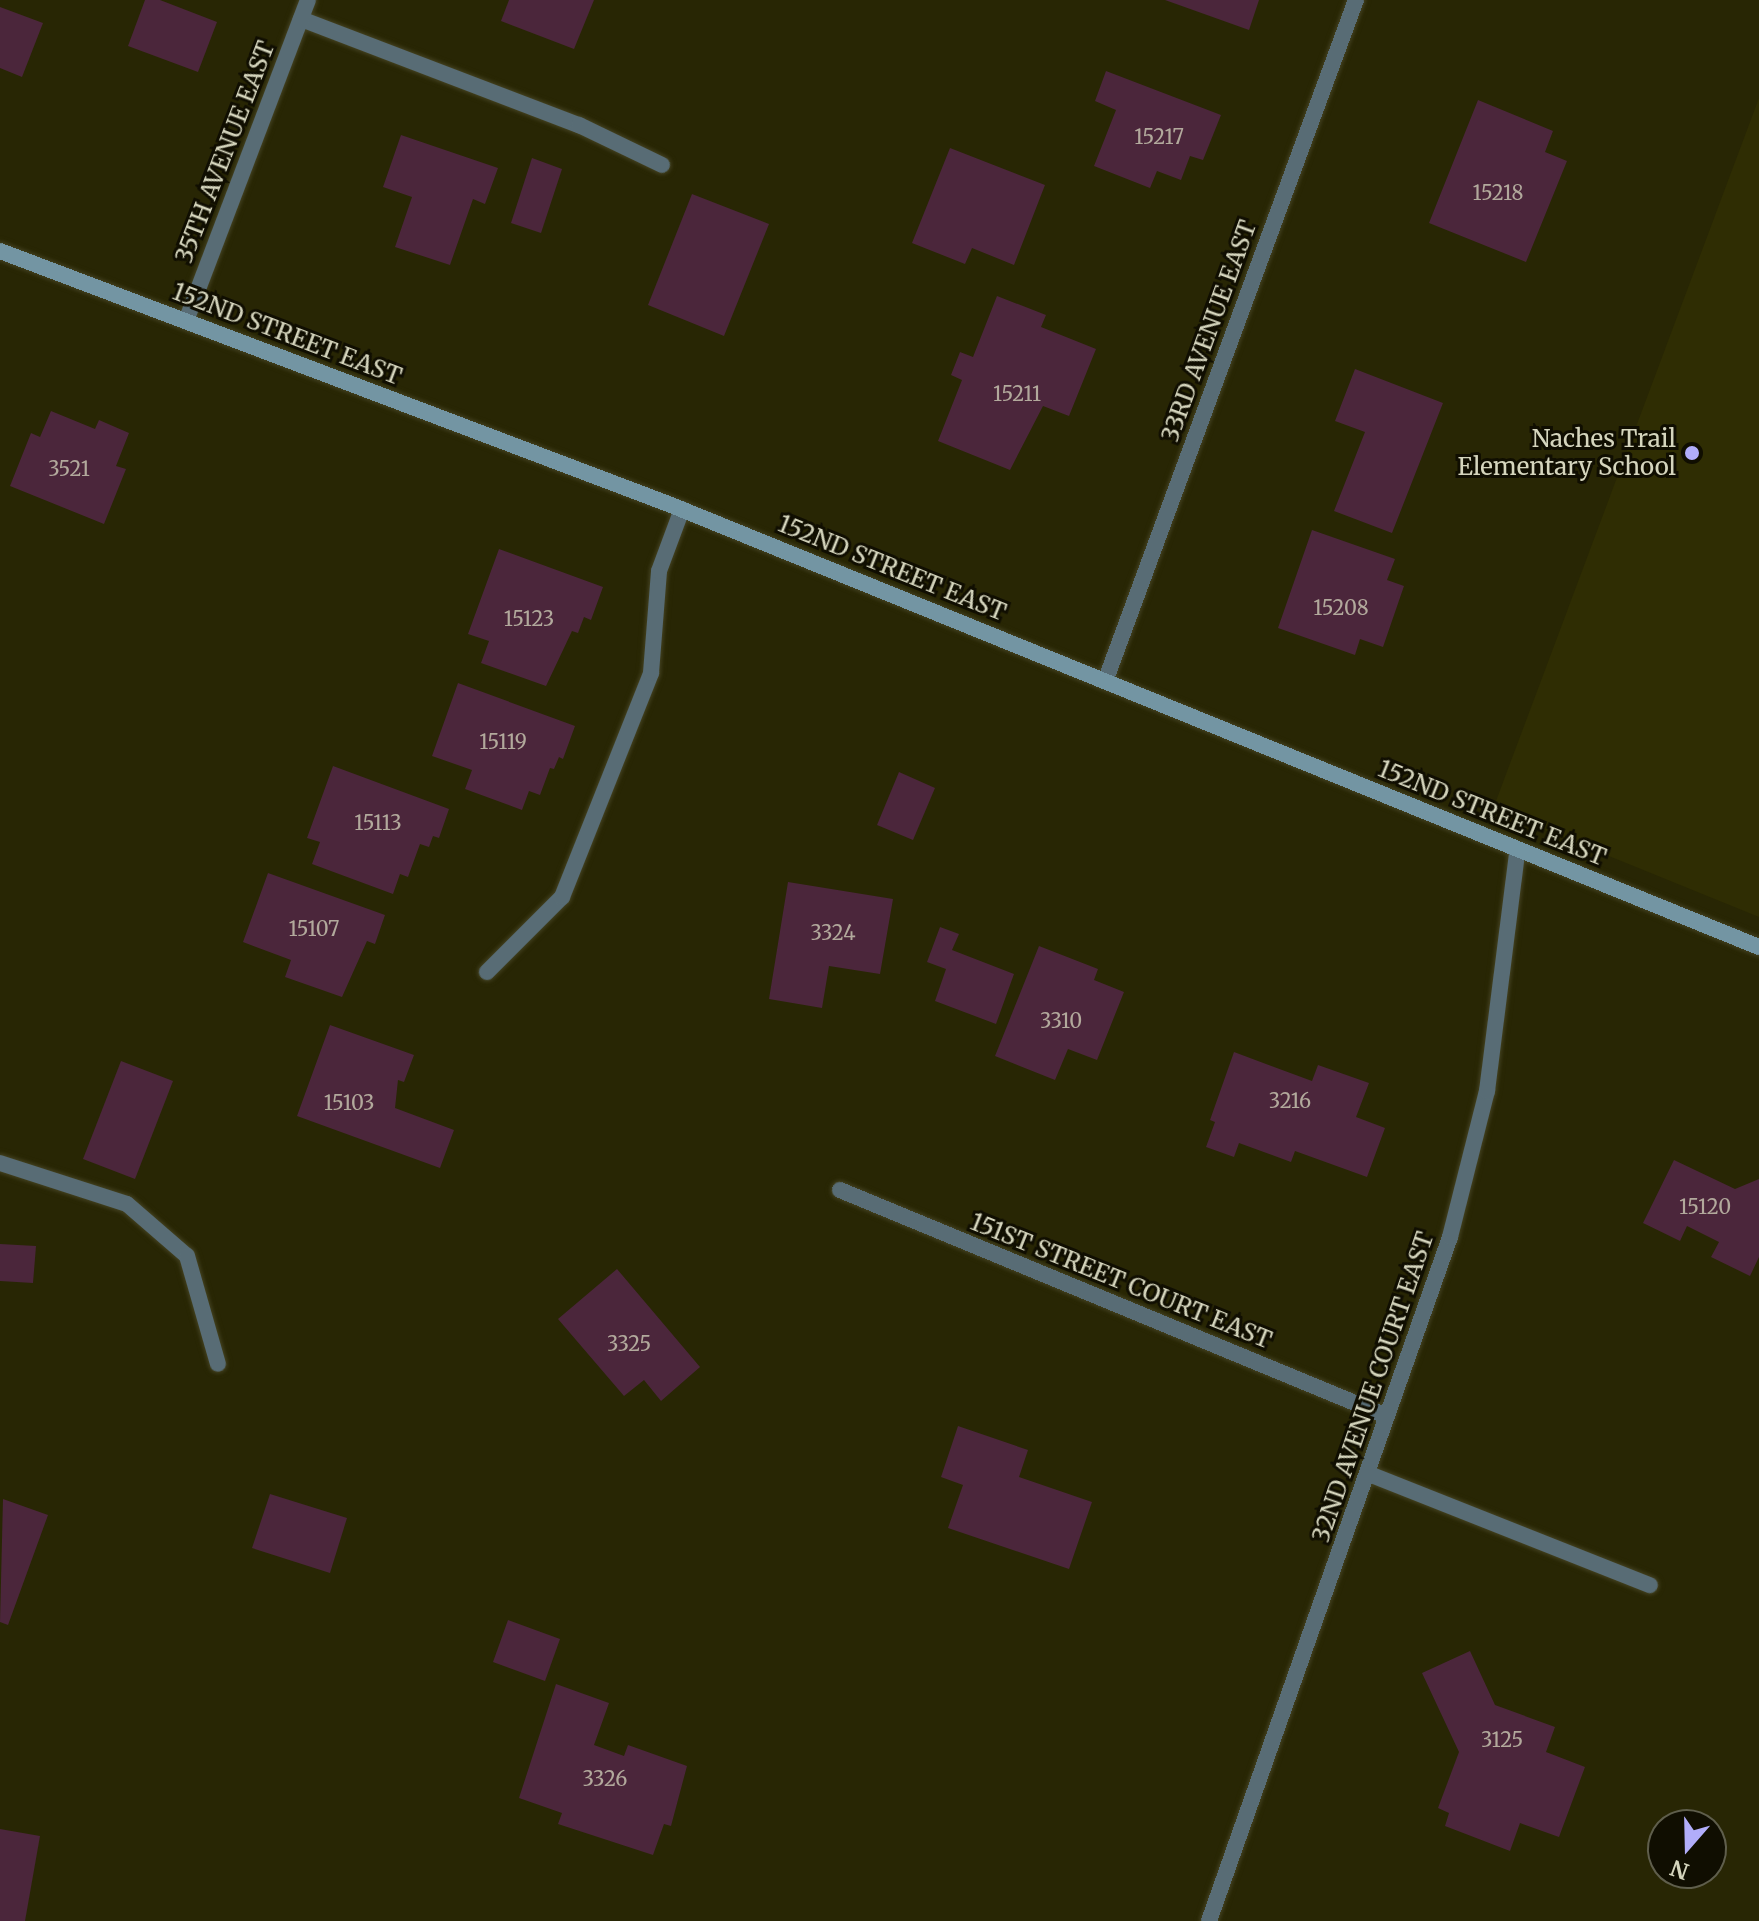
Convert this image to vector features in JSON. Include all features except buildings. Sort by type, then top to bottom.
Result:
[{"type":"main road","name":"152ND STREET EAST","points":[[0,251],[682,509],[1106,679],[1517,852],[1759,947]]},
{"type":"street","name":"35TH AVENUE EAST","points":[[186,321],[308,0]]},
{"type":"street","name":"33RD AVENUE EAST","points":[[1106,679],[1356,0]]},
{"type":"street","points":[[301,19],[579,125],[662,165]]},
{"type":"street","points":[[487,972],[562,897],[651,673],[659,571],[682,509]]},
{"type":"street","name":"32ND AVENUE COURT EAST","points":[[1209,1921],[1369,1474],[1384,1415],[1450,1237],[1487,1091],[1517,852]]},
{"type":"street","points":[[0,1163],[127,1204],[187,1256],[218,1364]]},
{"type":"street","name":"151ST STREET COURT EAST","points":[[840,1190],[1384,1415]]},
{"type":"street","points":[[1369,1474],[1650,1585]]},
{"type":"shaded area","name":"Naches Trail Elementary School","points":[[1759,98],[1759,917],[1493,809]]},
{"type":"place","name":"Naches Trail Elementary School","points":[[1692,453]]}]
